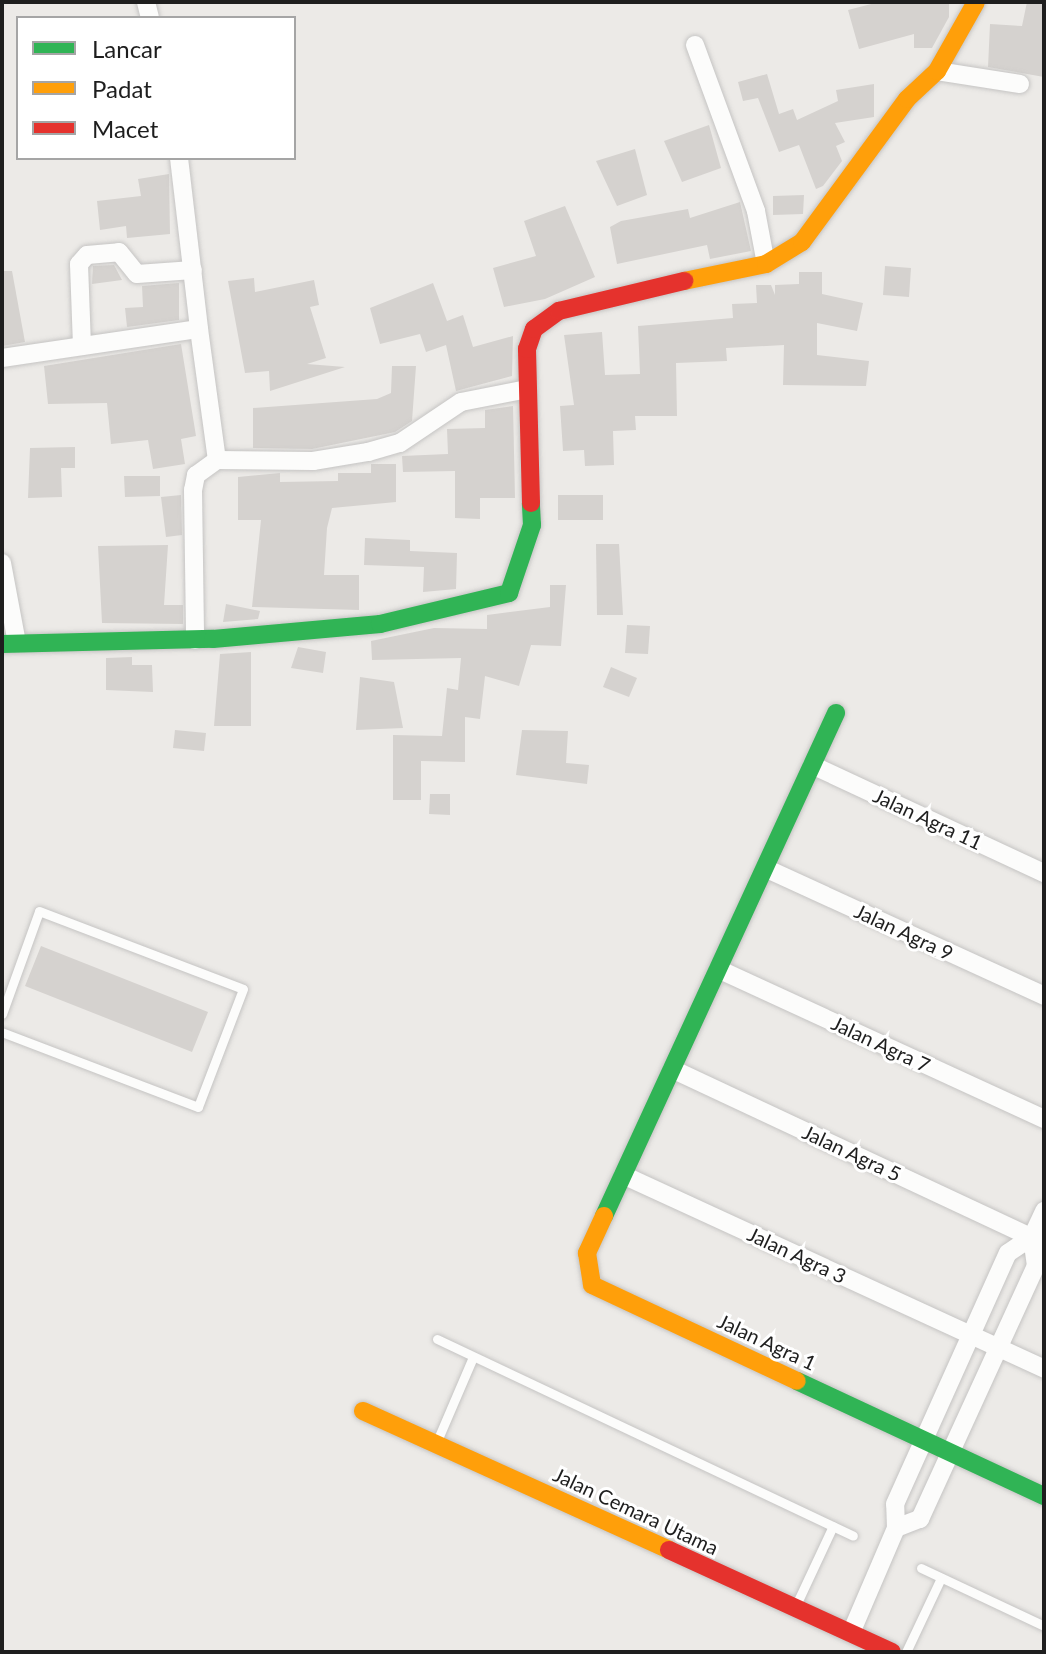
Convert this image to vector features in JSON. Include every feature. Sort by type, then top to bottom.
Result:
[{"type":"street","points":[[2,563],[9,644],[195,640],[380,624],[509,593],[532,525],[527,389],[534,329],[559,311],[766,264],[810,233],[907,99],[937,71],[976,2]]},
{"type":"street","points":[[695,45],[756,211],[766,264]]},
{"type":"street","points":[[937,71],[1020,84]]},
{"type":"street","points":[[179,160],[217,460]]},
{"type":"street","points":[[82,346],[79,264],[87,255],[119,252],[137,274],[193,270]]},
{"type":"street","points":[[2,358],[199,329]]},
{"type":"street","points":[[195,640],[193,490],[196,475],[217,460],[313,461],[368,452],[400,443],[461,402],[527,389]]},
{"type":"street","points":[[623,1175],[836,713]]},
{"type":"street","name":"Jalan Agra 11","points":[[812,765],[1044,873]]},
{"type":"street","name":"Jalan Agra 9","points":[[765,868],[1044,996]]},
{"type":"street","name":"Jalan Agra 7","points":[[718,969],[1044,1119]]},
{"type":"street","name":"Jalan Agra 5","points":[[672,1069],[1038,1240]]},
{"type":"street","name":"Jalan Agra 1","points":[[623,1175],[587,1253],[592,1285],[1044,1496]]},
{"type":"street","name":"Jalan Agra 3","points":[[623,1175],[1044,1369]]},
{"type":"street","points":[[896,1528],[920,1519],[951,1453],[1036,1266],[1044,1211]]},
{"type":"street","points":[[851,1633],[896,1528],[895,1504],[1008,1253],[1038,1240]]},
{"type":"street","name":"Jalan Cemara Utama","points":[[363,1411],[892,1652]]},
{"type":"lane","points":[[2,1014],[39,911],[243,989],[198,1107],[2,1032]]},
{"type":"lane","points":[[437,1339],[853,1536]]},
{"type":"lane","points":[[436,1444],[473,1357]]},
{"type":"lane","points":[[795,1608],[833,1526]]},
{"type":"lane","points":[[921,1568],[1044,1626]]},
{"type":"lane","points":[[906,1652],[941,1578]]},
{"type":"building","points":[[879,2],[949,2],[949,17],[932,48],[914,48],[914,34],[859,49],[848,10]]},
{"type":"building","points":[[1027,2],[1044,2],[1044,77],[988,67],[990,24],[1022,26]]},
{"type":"building","points":[[767,74],[779,114],[793,109],[797,120],[838,101],[836,90],[874,84],[874,117],[835,123],[845,142],[836,146],[842,161],[823,186],[816,189],[799,145],[779,152],[758,98],[743,101],[738,82]]},
{"type":"building","points":[[709,125],[721,168],[682,182],[664,141]]},
{"type":"building","points":[[635,149],[647,195],[617,206],[596,161]]},
{"type":"building","points":[[169,174],[170,234],[127,238],[126,226],[100,230],[97,201],[141,196],[138,179]]},
{"type":"building","points":[[804,195],[803,214],[773,215],[773,196]]},
{"type":"building","points":[[740,202],[751,251],[710,259],[707,245],[617,264],[610,227],[621,221],[688,209],[690,218]]},
{"type":"building","points":[[565,206],[595,277],[545,299],[504,307],[493,268],[536,256],[524,221]]},
{"type":"building","points":[[114,265],[122,280],[92,284],[93,266]]},
{"type":"building","points":[[885,266],[911,268],[909,297],[883,295]]},
{"type":"building","points":[[2,271],[12,271],[25,342],[2,346]]},
{"type":"building","points":[[799,272],[822,272],[822,294],[863,303],[857,331],[817,323],[817,355],[869,361],[866,386],[783,385],[784,345],[726,348],[727,361],[676,363],[677,416],[635,416],[636,430],[613,431],[614,465],[585,466],[584,450],[563,451],[560,406],[574,405],[564,335],[602,332],[605,375],[640,374],[638,326],[733,318],[732,304],[757,303],[756,285],[771,285],[775,295],[775,285],[799,284]]},
{"type":"building","points":[[254,278],[255,292],[314,280],[319,305],[310,307],[326,358],[307,364],[345,367],[270,391],[269,371],[245,373],[228,281]]},
{"type":"building","points":[[179,283],[179,320],[127,327],[125,308],[143,307],[142,286]]},
{"type":"building","points":[[433,283],[447,321],[463,315],[473,347],[513,336],[512,376],[456,391],[446,345],[426,352],[420,334],[380,344],[370,308]]},
{"type":"building","points":[[181,344],[196,436],[181,439],[185,464],[153,469],[148,440],[111,444],[107,403],[48,404],[44,366]]},
{"type":"building","points":[[392,366],[416,366],[412,421],[395,432],[312,449],[253,448],[253,408],[377,399],[391,393]]},
{"type":"building","points":[[513,406],[515,498],[480,498],[480,519],[455,518],[455,471],[403,472],[402,456],[448,454],[447,429],[485,428],[485,410]]},
{"type":"building","points":[[75,447],[75,468],[61,468],[62,497],[28,498],[30,448]]},
{"type":"building","points":[[371,464],[396,464],[396,502],[332,508],[327,528],[324,575],[359,575],[359,610],[252,607],[261,520],[238,520],[238,477],[280,473],[280,482],[338,481],[338,473],[371,473]]},
{"type":"building","points":[[124,476],[160,476],[160,496],[125,497]]},
{"type":"building","points":[[181,495],[182,535],[166,537],[161,497]]},
{"type":"building","points":[[558,495],[603,495],[603,520],[558,520]]},
{"type":"building","points":[[365,538],[410,540],[410,551],[457,553],[456,589],[423,592],[424,567],[364,565]]},
{"type":"building","points":[[596,544],[619,544],[623,615],[597,615]]},
{"type":"building","points":[[168,545],[164,605],[183,605],[183,624],[102,623],[98,546]]},
{"type":"building","points":[[550,585],[566,585],[561,646],[531,645],[519,686],[485,676],[480,719],[465,717],[465,762],[421,761],[421,800],[393,800],[393,735],[442,736],[447,688],[458,690],[461,658],[372,660],[371,641],[434,628],[487,629],[487,615],[550,607]]},
{"type":"building","points":[[226,604],[260,611],[258,619],[223,622]]},
{"type":"building","points":[[627,625],[650,626],[648,654],[625,653]]},
{"type":"building","points":[[298,647],[326,652],[323,673],[291,668]]},
{"type":"building","points":[[251,652],[251,726],[214,726],[220,654]]},
{"type":"building","points":[[132,657],[132,665],[152,665],[153,692],[106,690],[106,658]]},
{"type":"building","points":[[611,667],[637,678],[629,697],[603,687]]},
{"type":"building","points":[[360,677],[394,682],[403,728],[356,730]]},
{"type":"building","points":[[175,730],[206,733],[204,751],[173,748]]},
{"type":"building","points":[[522,730],[568,731],[566,763],[589,765],[587,784],[516,775]]},
{"type":"building","points":[[430,794],[450,794],[450,815],[429,814]]},
{"type":"building","points":[[41,946],[208,1012],[192,1052],[25,986]]},
{"type":"traffic: fast","points":[[2,644],[213,639],[380,624],[509,593],[532,525],[531,503]]},
{"type":"traffic: fast","points":[[604,1216],[836,713]]},
{"type":"traffic: fast","points":[[797,1381],[1044,1496]]},
{"type":"traffic: slow","points":[[684,281],[766,264],[802,242],[907,99],[937,71],[976,2]]},
{"type":"traffic: slow","points":[[604,1216],[587,1253],[592,1285],[797,1381]]},
{"type":"traffic: slow","points":[[363,1411],[669,1550]]},
{"type":"traffic: jam","points":[[531,503],[527,349],[534,329],[559,311],[684,281]]},
{"type":"traffic: jam","points":[[669,1550],[892,1652]]}]
